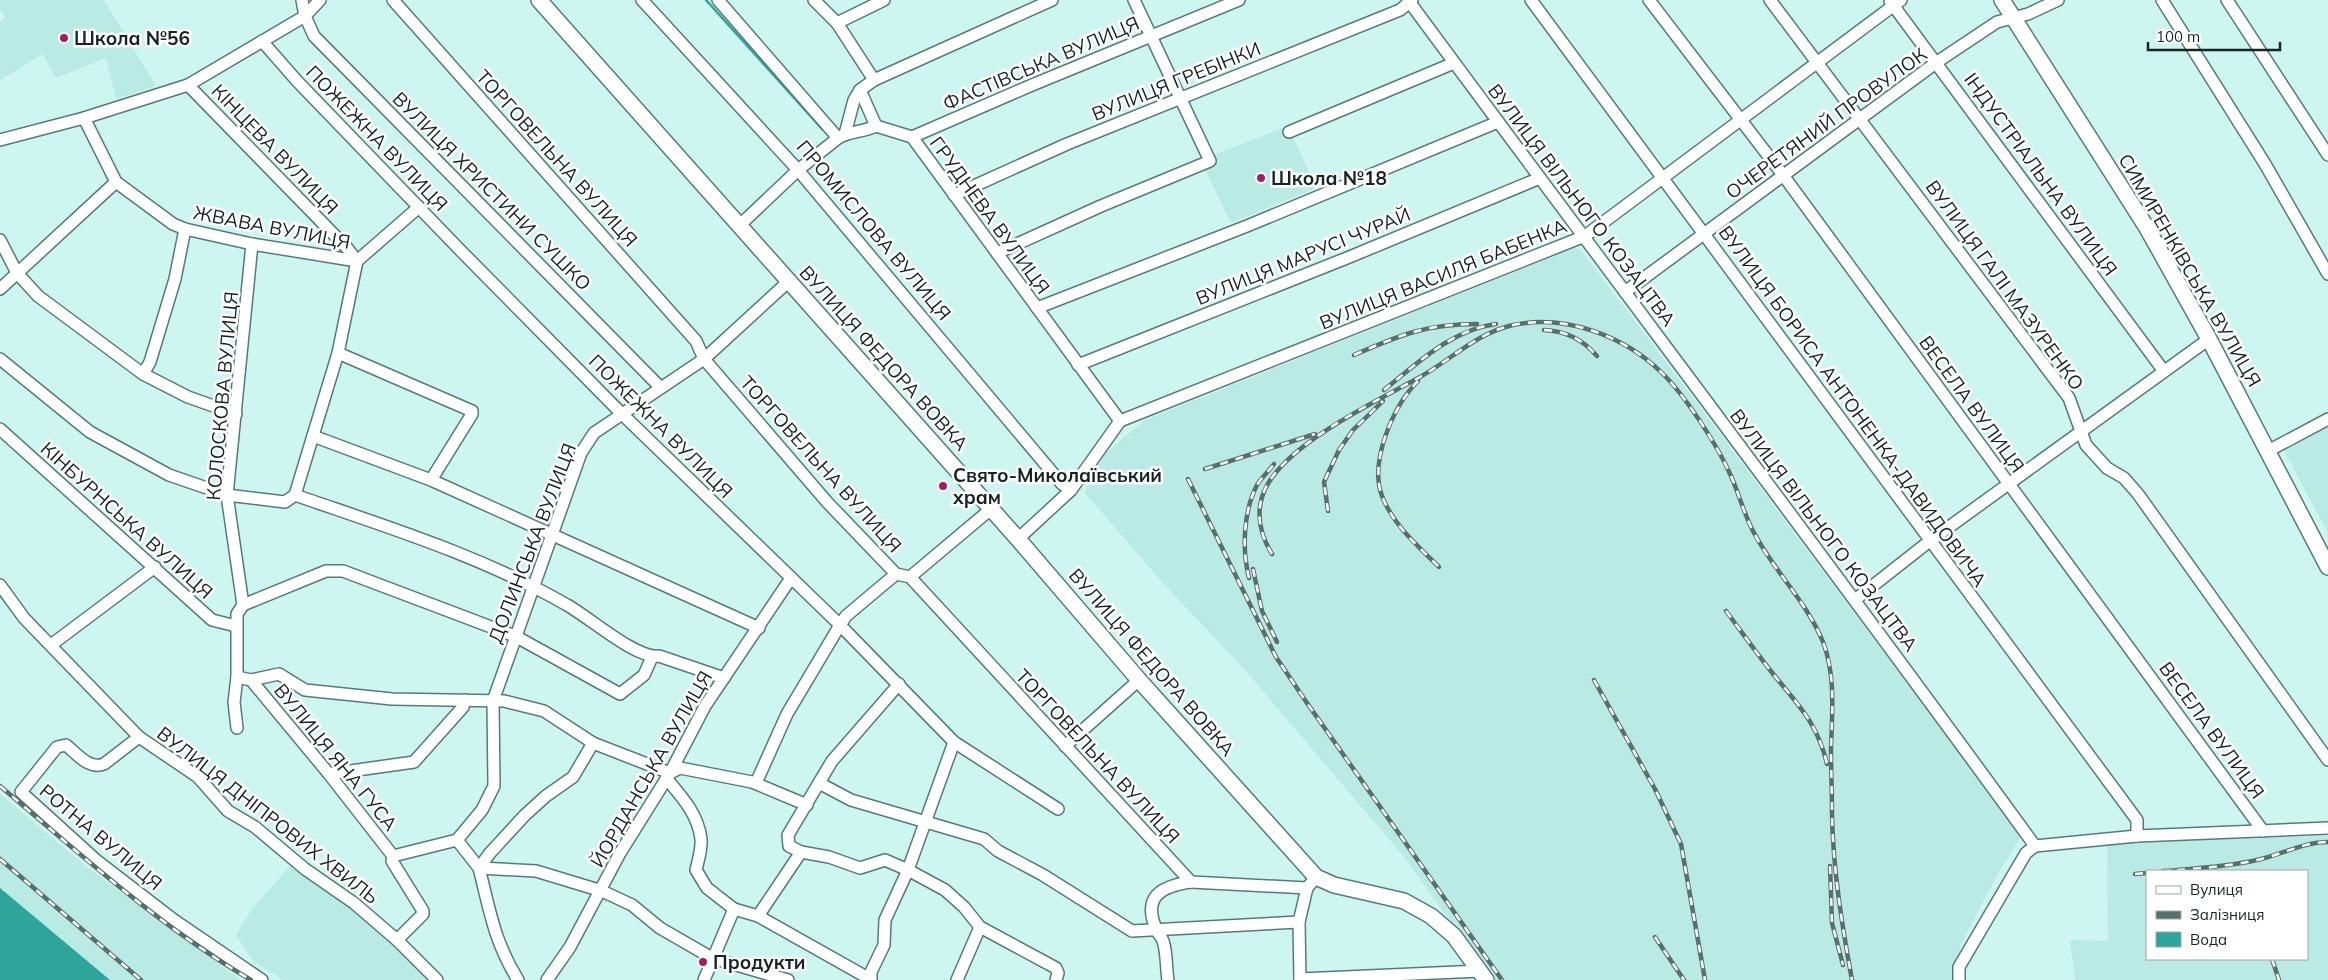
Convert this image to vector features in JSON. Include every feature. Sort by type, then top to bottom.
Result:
[{"type":"street","name":"ВУЛИЦЯ ХРИСТИНИ СУШКО","points":[[302,0],[305,16],[314,36],[660,387]]},
{"type":"street","points":[[0,140],[84,118],[188,85],[305,16],[320,0]]},
{"type":"street","name":"ТОРГОВЕЛЬНА ВУЛИЦЯ","points":[[393,0],[696,341],[704,359],[827,502],[896,574],[910,577],[1191,882]]},
{"type":"street","name":"ВУЛИЦЯ ФЕДОРА ВОВКА","points":[[538,0],[991,509],[1312,883],[1334,885],[1404,901],[1431,916],[1454,936],[1483,976]]},
{"type":"street","name":"ПРОМИСЛОВА ВУЛИЦЯ","points":[[642,0],[798,170],[1062,484],[1071,490]]},
{"type":"street","points":[[718,0],[842,136]]},
{"type":"street","points":[[814,0],[836,23],[874,80]]},
{"type":"street","points":[[836,23],[884,0]]},
{"type":"street","points":[[842,136],[854,100],[860,90],[874,80],[1052,0]]},
{"type":"street","points":[[997,253],[1101,206],[1210,161],[1134,0]]},
{"type":"street","name":"ФАСТІВСЬКА ВУЛИЦЯ","points":[[912,137],[1239,0]]},
{"type":"street","name":"ВУЛИЦЯ БОРИСА АНТОНЕНКА-ДАВИДОВИЧА","points":[[1531,0],[2137,820],[2137,836]]},
{"type":"street","name":"ВЕСЕЛА ВУЛИЦЯ","points":[[1650,0],[1741,119],[2117,629],[2263,831]]},
{"type":"street","name":"ВУЛИЦЯ ГАЛІ МАЗУРЕНКО","points":[[1770,0],[2069,398],[2086,445],[2107,468],[2124,478],[2138,494],[2328,760]]},
{"type":"street","name":"СИМИРЕНКІВСЬКА ВУЛИЦЯ","points":[[2002,0],[2147,228],[2209,339],[2328,567]]},
{"type":"street","name":"ОЧЕРЕТЯНИЙ ПРОВУЛОК","points":[[1626,292],[1937,62],[1996,22],[2014,19],[2058,0]]},
{"type":"street","points":[[2162,0],[2265,164],[2328,274]]},
{"type":"street","points":[[2227,0],[2328,155]]},
{"type":"street","name":"ВУЛИЦЯ ВІЛЬНОГО КОЗАЦТВА","points":[[1410,1],[1498,122],[1856,599],[2035,846]]},
{"type":"street","name":"ВУЛИЦЯ ГРЕБІНКИ","points":[[954,195],[1067,144],[1400,10],[1410,1]]},
{"type":"street","name":"ВУЛИЦЯ ВАСИЛЯ БАБЕНКА","points":[[1120,421],[1585,236],[1818,64],[1894,2]]},
{"type":"street","name":"ІНДУСТРІАЛЬНА ВУЛИЦЯ","points":[[1894,2],[2163,370]]},
{"type":"street","name":"ПОЖЕЖНА ВУЛИЦЯ","points":[[262,41],[297,81],[621,413],[840,625],[954,742],[1058,809]]},
{"type":"street","points":[[1289,132],[1454,63]]},
{"type":"street","name":"КІНЦЕВА ВУЛИЦЯ","points":[[188,85],[347,248],[357,261]]},
{"type":"street","points":[[739,226],[798,170],[842,136],[856,134],[876,126],[860,90]]},
{"type":"street","name":"ЖВАВА ВУЛИЦЯ","points":[[84,118],[116,182],[173,224],[185,229],[252,244],[357,261]]},
{"type":"street","points":[[1037,308],[1247,226],[1498,122]]},
{"type":"street","name":"ГРУДНЕВА ВУЛИЦЯ","points":[[876,126],[912,137],[1120,421]]},
{"type":"street","name":"ВУЛИЦЯ МАРУСІ ЧУРАЙ","points":[[1078,365],[1347,258],[1540,178]]},
{"type":"street","points":[[0,289],[116,182]]},
{"type":"street","points":[[0,359],[90,432],[169,475],[227,495],[285,502],[295,495],[338,353],[357,261],[419,207]]},
{"type":"street","points":[[143,374],[150,362],[175,279],[185,229]]},
{"type":"street","points":[[0,240],[17,273],[38,296],[143,374],[188,397],[236,414]]},
{"type":"street","name":"КОЛОСКОВА ВУЛИЦЯ","points":[[237,728],[234,702],[237,677],[236,626],[237,614],[243,605],[227,495],[252,244]]},
{"type":"street","name":"ДОЛИНСЬКА ВУЛИЦЯ","points":[[457,840],[482,810],[494,786],[493,701],[581,453],[594,433],[621,413],[704,359],[789,281]]},
{"type":"street","points":[[1856,599],[1931,540],[2009,485],[2163,370],[2209,339]]},
{"type":"street","points":[[338,353],[472,410],[470,417],[431,480]]},
{"type":"street","points":[[2268,451],[2328,419]]},
{"type":"street","points":[[1018,540],[1071,490],[1120,421]]},
{"type":"street","name":"КІНБУРНСЬКА ВУЛИЦЯ","points":[[0,429],[212,620],[236,626]]},
{"type":"street","points":[[313,436],[431,480],[759,628]]},
{"type":"street","points":[[295,495],[416,536],[533,586],[579,612],[629,646],[652,657],[659,656],[724,678]]},
{"type":"street","points":[[910,577],[991,509]]},
{"type":"street","points":[[51,645],[155,567]]},
{"type":"street","points":[[243,605],[326,571],[343,571],[516,636],[620,694],[644,675],[652,657]]},
{"type":"street","points":[[756,784],[787,714],[846,616],[896,574]]},
{"type":"street","name":"ЙОРДАНСЬКА ВУЛИЦЯ","points":[[547,980],[570,947],[602,891],[620,854],[668,776],[705,706],[791,578]]},
{"type":"street","name":"ВУЛИЦЯ ДНІПРОВИХ ХВИЛЬ","points":[[0,585],[24,618],[139,737],[198,777],[228,811],[255,827],[305,869],[354,903],[397,940],[437,980]]},
{"type":"street","points":[[237,677],[251,680],[279,674],[305,690],[392,699],[504,701],[544,711],[593,743],[668,776],[691,807],[698,825],[701,840],[696,870],[707,888],[734,909],[758,916],[871,980],[871,972],[884,945],[885,920],[908,870],[954,742]]},
{"type":"street","name":"ВУЛИЦЯ ЯНА ГУСА","points":[[251,680],[329,774],[393,856],[392,861],[423,911],[423,914],[397,940]]},
{"type":"street","points":[[1065,746],[1139,680]]},
{"type":"street","points":[[899,684],[832,761],[787,839],[791,849],[829,857],[860,868],[885,860],[908,870],[945,890],[964,907],[980,927],[1056,968],[1058,973],[1056,980]]},
{"type":"street","points":[[329,774],[414,762],[463,708],[465,700]]},
{"type":"street","name":"РОТНА ВУЛИЦЯ","points":[[139,737],[98,767],[89,764],[66,745],[57,747],[21,792],[96,860],[174,920],[262,980]]},
{"type":"street","points":[[479,868],[490,853],[525,815],[546,796],[573,777],[593,743]]},
{"type":"street","points":[[668,776],[680,768],[756,784],[807,805]]},
{"type":"street","points":[[819,783],[851,800],[984,839],[998,851],[1043,875],[1132,931],[1298,922]]},
{"type":"street","points":[[1959,980],[1959,966],[2026,853],[2035,846],[2137,836],[2328,828]]},
{"type":"street","points":[[457,840],[479,868],[494,930],[505,959],[518,980]]},
{"type":"street","name":"ВУЛИЦЯ ЯНА ГУСА","points":[[393,856],[457,840]]},
{"type":"street","points":[[758,916],[801,852]]},
{"type":"street","points":[[479,868],[536,871],[602,891],[632,905],[660,928],[712,958],[788,980]]},
{"type":"street","points":[[1168,980],[1163,940],[1157,931],[1152,910],[1157,894],[1170,885],[1191,882],[1312,883],[1298,922],[1300,980],[1483,976]]},
{"type":"street","points":[[704,980],[734,909]]},
{"type":"street","points":[[957,980],[980,927]]},
{"type":"shaded area","name":"Школа №56","points":[[0,0],[104,0],[156,86],[116,99],[106,58],[56,78],[43,54],[0,80],[0,22],[6,17],[0,10]]},
{"type":"shaded area","name":"Школа №18","points":[[1288,126],[1316,188],[1231,223],[1205,169],[1216,164],[1213,155]]},
{"type":"shaded area","points":[[1575,248],[1580,249],[1697,403],[2021,836],[1998,874],[1961,944],[1952,980],[1492,980],[1405,858],[1245,670],[1163,583],[1085,493],[1092,473],[1107,452],[1145,420]]},
{"type":"shaded area","points":[[2328,424],[2328,533],[2282,447]]},
{"type":"shaded area","points":[[0,794],[88,868],[241,980],[110,980],[0,888]]},
{"type":"shaded area","points":[[2328,836],[2328,980],[2075,980],[2070,940],[2108,941],[2107,843]]},
{"type":"shaded area","points":[[292,864],[358,910],[432,980],[283,980],[254,962],[236,935],[252,909]]},
{"type":"water","points":[[0,888],[110,980],[0,980]]},
{"type":"waterway","points":[[706,0],[823,130]]},
{"type":"railway","points":[[1272,554],[1261,526],[1260,504],[1271,479],[1287,461],[1330,428],[1432,370],[1476,340],[1513,325],[1533,322],[1553,323],[1593,331],[1612,338],[1646,359],[1661,372],[1680,394],[1709,436],[1731,476],[1753,531],[1808,613],[1823,642],[1832,681],[1831,757],[1834,856],[1852,980]]},
{"type":"railway","points":[[1354,355],[1414,332],[1443,326],[1477,324]]},
{"type":"railway","points":[[1384,390],[1450,340],[1480,327],[1496,324]]},
{"type":"railway","points":[[1544,330],[1559,332],[1573,337],[1597,356]]},
{"type":"railway","points":[[1418,381],[1392,419],[1381,451],[1379,482],[1382,496],[1399,526],[1439,567]]},
{"type":"railway","points":[[1328,511],[1324,482],[1339,450],[1353,430],[1383,401]]},
{"type":"railway","points":[[1205,469],[1315,434]]},
{"type":"railway","points":[[1249,578],[1245,555],[1246,519],[1257,485],[1274,464]]},
{"type":"railway","points":[[1188,479],[1276,657],[1502,980]]},
{"type":"railway","points":[[1253,569],[1262,611],[1277,642]]},
{"type":"railway","points":[[1726,611],[1804,713],[1818,736],[1827,764]]},
{"type":"railway","points":[[1594,680],[1655,789],[1681,844],[1705,980]]},
{"type":"railway","points":[[0,786],[152,913],[217,959],[251,980]]},
{"type":"railway","points":[[2177,870],[2247,862],[2266,858],[2301,846],[2328,842]]},
{"type":"railway","points":[[0,859],[141,980]]},
{"type":"railway","points":[[1830,866],[1832,923],[1843,965]]},
{"type":"railway","points":[[2135,874],[2146,873]]},
{"type":"railway","points":[[1655,937],[1684,980]]},
{"type":"railway","points":[[2272,960],[2279,980]]},
{"type":"place","name":"Школа №56","points":[[64,38]]},
{"type":"place","name":"Школа №18","points":[[1261,178]]},
{"type":"place","name":"Свято-Миколаївський храм","points":[[943,486]]},
{"type":"place","name":"Продукти","points":[[703,962]]}]
